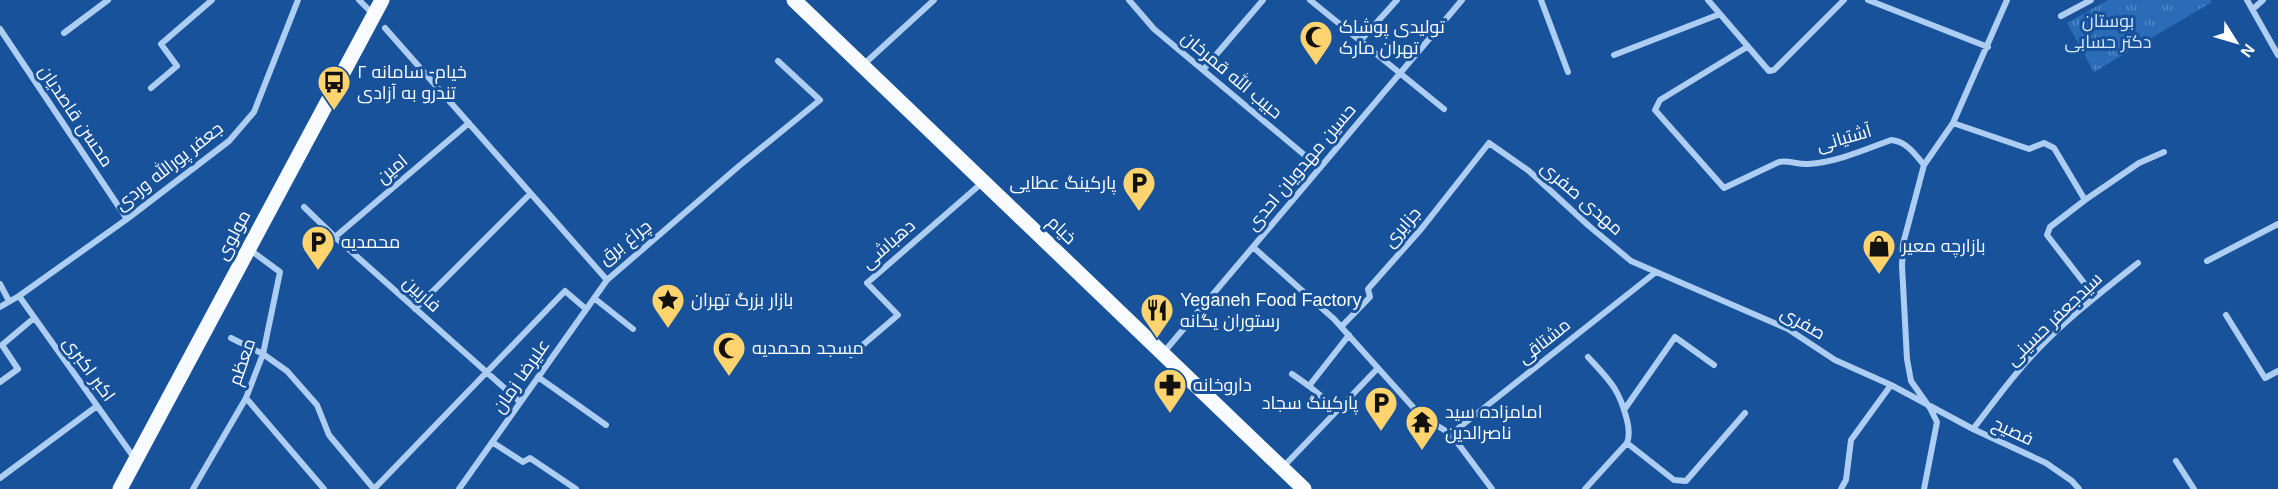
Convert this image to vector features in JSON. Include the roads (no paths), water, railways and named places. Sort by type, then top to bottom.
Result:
[{"type":"main road","name":"مولوی","points":[[120,489],[382,0]]},
{"type":"main road","name":"خیام","points":[[794,0],[1304,489]]},
{"type":"street","points":[[64,33],[108,0]]},
{"type":"street","points":[[151,88],[177,66],[161,44],[212,0]]},
{"type":"street","name":"جعفر پورالله وردی","points":[[0,307],[127,219],[229,141],[254,112],[298,0]]},
{"type":"street","points":[[359,0],[374,15]]},
{"type":"street","points":[[862,66],[933,0]]},
{"type":"street","name":"حبیب الله قمرخان","points":[[1129,0],[1154,29],[1320,168]]},
{"type":"street","points":[[1203,70],[1263,0]]},
{"type":"street","points":[[1310,0],[1444,109]]},
{"type":"street","points":[[1360,41],[1397,0]]},
{"type":"street","name":"حسین مهدویان احدی","points":[[1163,353],[1462,0]]},
{"type":"street","points":[[1541,0],[1568,72]]},
{"type":"street","points":[[1708,0],[1769,71],[1774,70],[1844,0]]},
{"type":"street","points":[[1868,0],[1988,47]]},
{"type":"street","points":[[1924,489],[1936,422],[1930,408],[1911,381],[1902,266],[1903,244],[1924,165],[1953,123],[2007,0]]},
{"type":"street","points":[[2061,16],[2091,0]]},
{"type":"street","points":[[2247,0],[2278,55]]},
{"type":"street","points":[[2253,9],[2263,0]]},
{"type":"street","points":[[1614,55],[1720,14]]},
{"type":"street","name":"چراغ برق","points":[[385,28],[607,280],[819,100],[778,61]]},
{"type":"street","name":"محسن قاصدیان","points":[[0,29],[127,219]]},
{"type":"street","name":"آشتیانی","points":[[1747,47],[1660,100],[1655,110],[1724,188],[1785,160],[1805,164],[1839,159],[1891,140],[1898,140],[1906,145],[1924,165]]},
{"type":"street","name":"امین","points":[[335,237],[469,123]]},
{"type":"street","points":[[1953,123],[2029,148],[2044,143],[2049,144],[2054,148],[2085,200]]},
{"type":"street","name":"مهدی صفری","points":[[1489,143],[1529,171],[1631,261],[1656,272]]},
{"type":"street","name":"جزایری","points":[[1341,327],[1370,297],[1368,289],[1422,228],[1489,143]]},
{"type":"street","points":[[2095,297],[2047,235],[2050,227],[2139,163],[2164,152]]},
{"type":"street","name":"دهباشی","points":[[851,355],[898,315],[867,283],[983,182]]},
{"type":"street","points":[[415,309],[530,194]]},
{"type":"street","name":"فاربین","points":[[304,207],[520,402]]},
{"type":"street","points":[[2207,261],[2278,224]]},
{"type":"street","points":[[1253,247],[1341,327],[1421,416],[1450,434],[1492,489]]},
{"type":"street","name":"معظم","points":[[193,489],[246,398],[263,354],[280,272],[248,248]]},
{"type":"street","name":"سیدجعفر حسینی","points":[[1973,429],[2027,361],[2095,297],[2138,263]]},
{"type":"street","name":"صفری","points":[[1656,272],[1788,329],[1836,360],[1891,385],[1930,408]]},
{"type":"street","name":"مشتاقی","points":[[1450,434],[1656,272]]},
{"type":"street","name":"علیرضا زمان","points":[[459,489],[607,280]]},
{"type":"street","points":[[0,284],[9,302]]},
{"type":"street","points":[[231,338],[263,354],[287,371],[317,405],[329,435],[374,489],[565,291],[586,309]]},
{"type":"street","name":"اکبر اکبری","points":[[19,296],[135,459]]},
{"type":"street","points":[[594,298],[633,329]]},
{"type":"street","points":[[2226,315],[2265,378],[2278,371]]},
{"type":"street","points":[[0,382],[18,369],[2,345],[34,318]]},
{"type":"street","points":[[1309,387],[1348,335]]},
{"type":"street","points":[[1624,410],[1675,337],[1714,365]]},
{"type":"street","points":[[1585,489],[1628,443],[1629,429],[1617,390],[1588,357]]},
{"type":"street","points":[[1282,468],[1378,368]]},
{"type":"street","points":[[1292,374],[1338,410]]},
{"type":"street","points":[[538,377],[606,425]]},
{"type":"street","points":[[1841,489],[1846,480],[1851,440],[1891,385]]},
{"type":"street","points":[[246,398],[324,489]]},
{"type":"street","points":[[0,478],[97,406]]},
{"type":"street","name":"فصیح","points":[[1930,408],[2046,463],[2072,481],[2079,489]]},
{"type":"street","points":[[1628,443],[1674,480],[1686,481],[1745,413]]},
{"type":"street","points":[[492,442],[523,462],[530,458],[576,489]]},
{"type":"street","points":[[2176,461],[2194,489]]},
{"type":"place","name":"تولیدی پوشاک تهران مارک","points":[[1316,66]]},
{"type":"place","name":"خیام- سامانه ۲ تندرو به آزادی","points":[[334,111]]},
{"type":"place","name":"پارکینگ عطایی","points":[[1139,212]]},
{"type":"place","name":"محمدیه","points":[[318,271]]},
{"type":"place","name":"بازارچه معیر","points":[[1879,275]]},
{"type":"place","name":"بازار بزرگ تهران","points":[[668,329]]},
{"type":"place","name":"Yeganeh Food Factory رستوران یگانه","points":[[1157,339]]},
{"type":"place","name":"مسجد محمدیه","points":[[729,377]]},
{"type":"place","name":"داروخانه","points":[[1170,414]]},
{"type":"place","name":"پارکینگ سجاد","points":[[1381,432]]},
{"type":"place","name":"امامزاده سید ناصرالدین","points":[[1422,451]]},
{"type":"park label","name":"بوستان دکتر حسابی","points":[[2108,31]]}]
